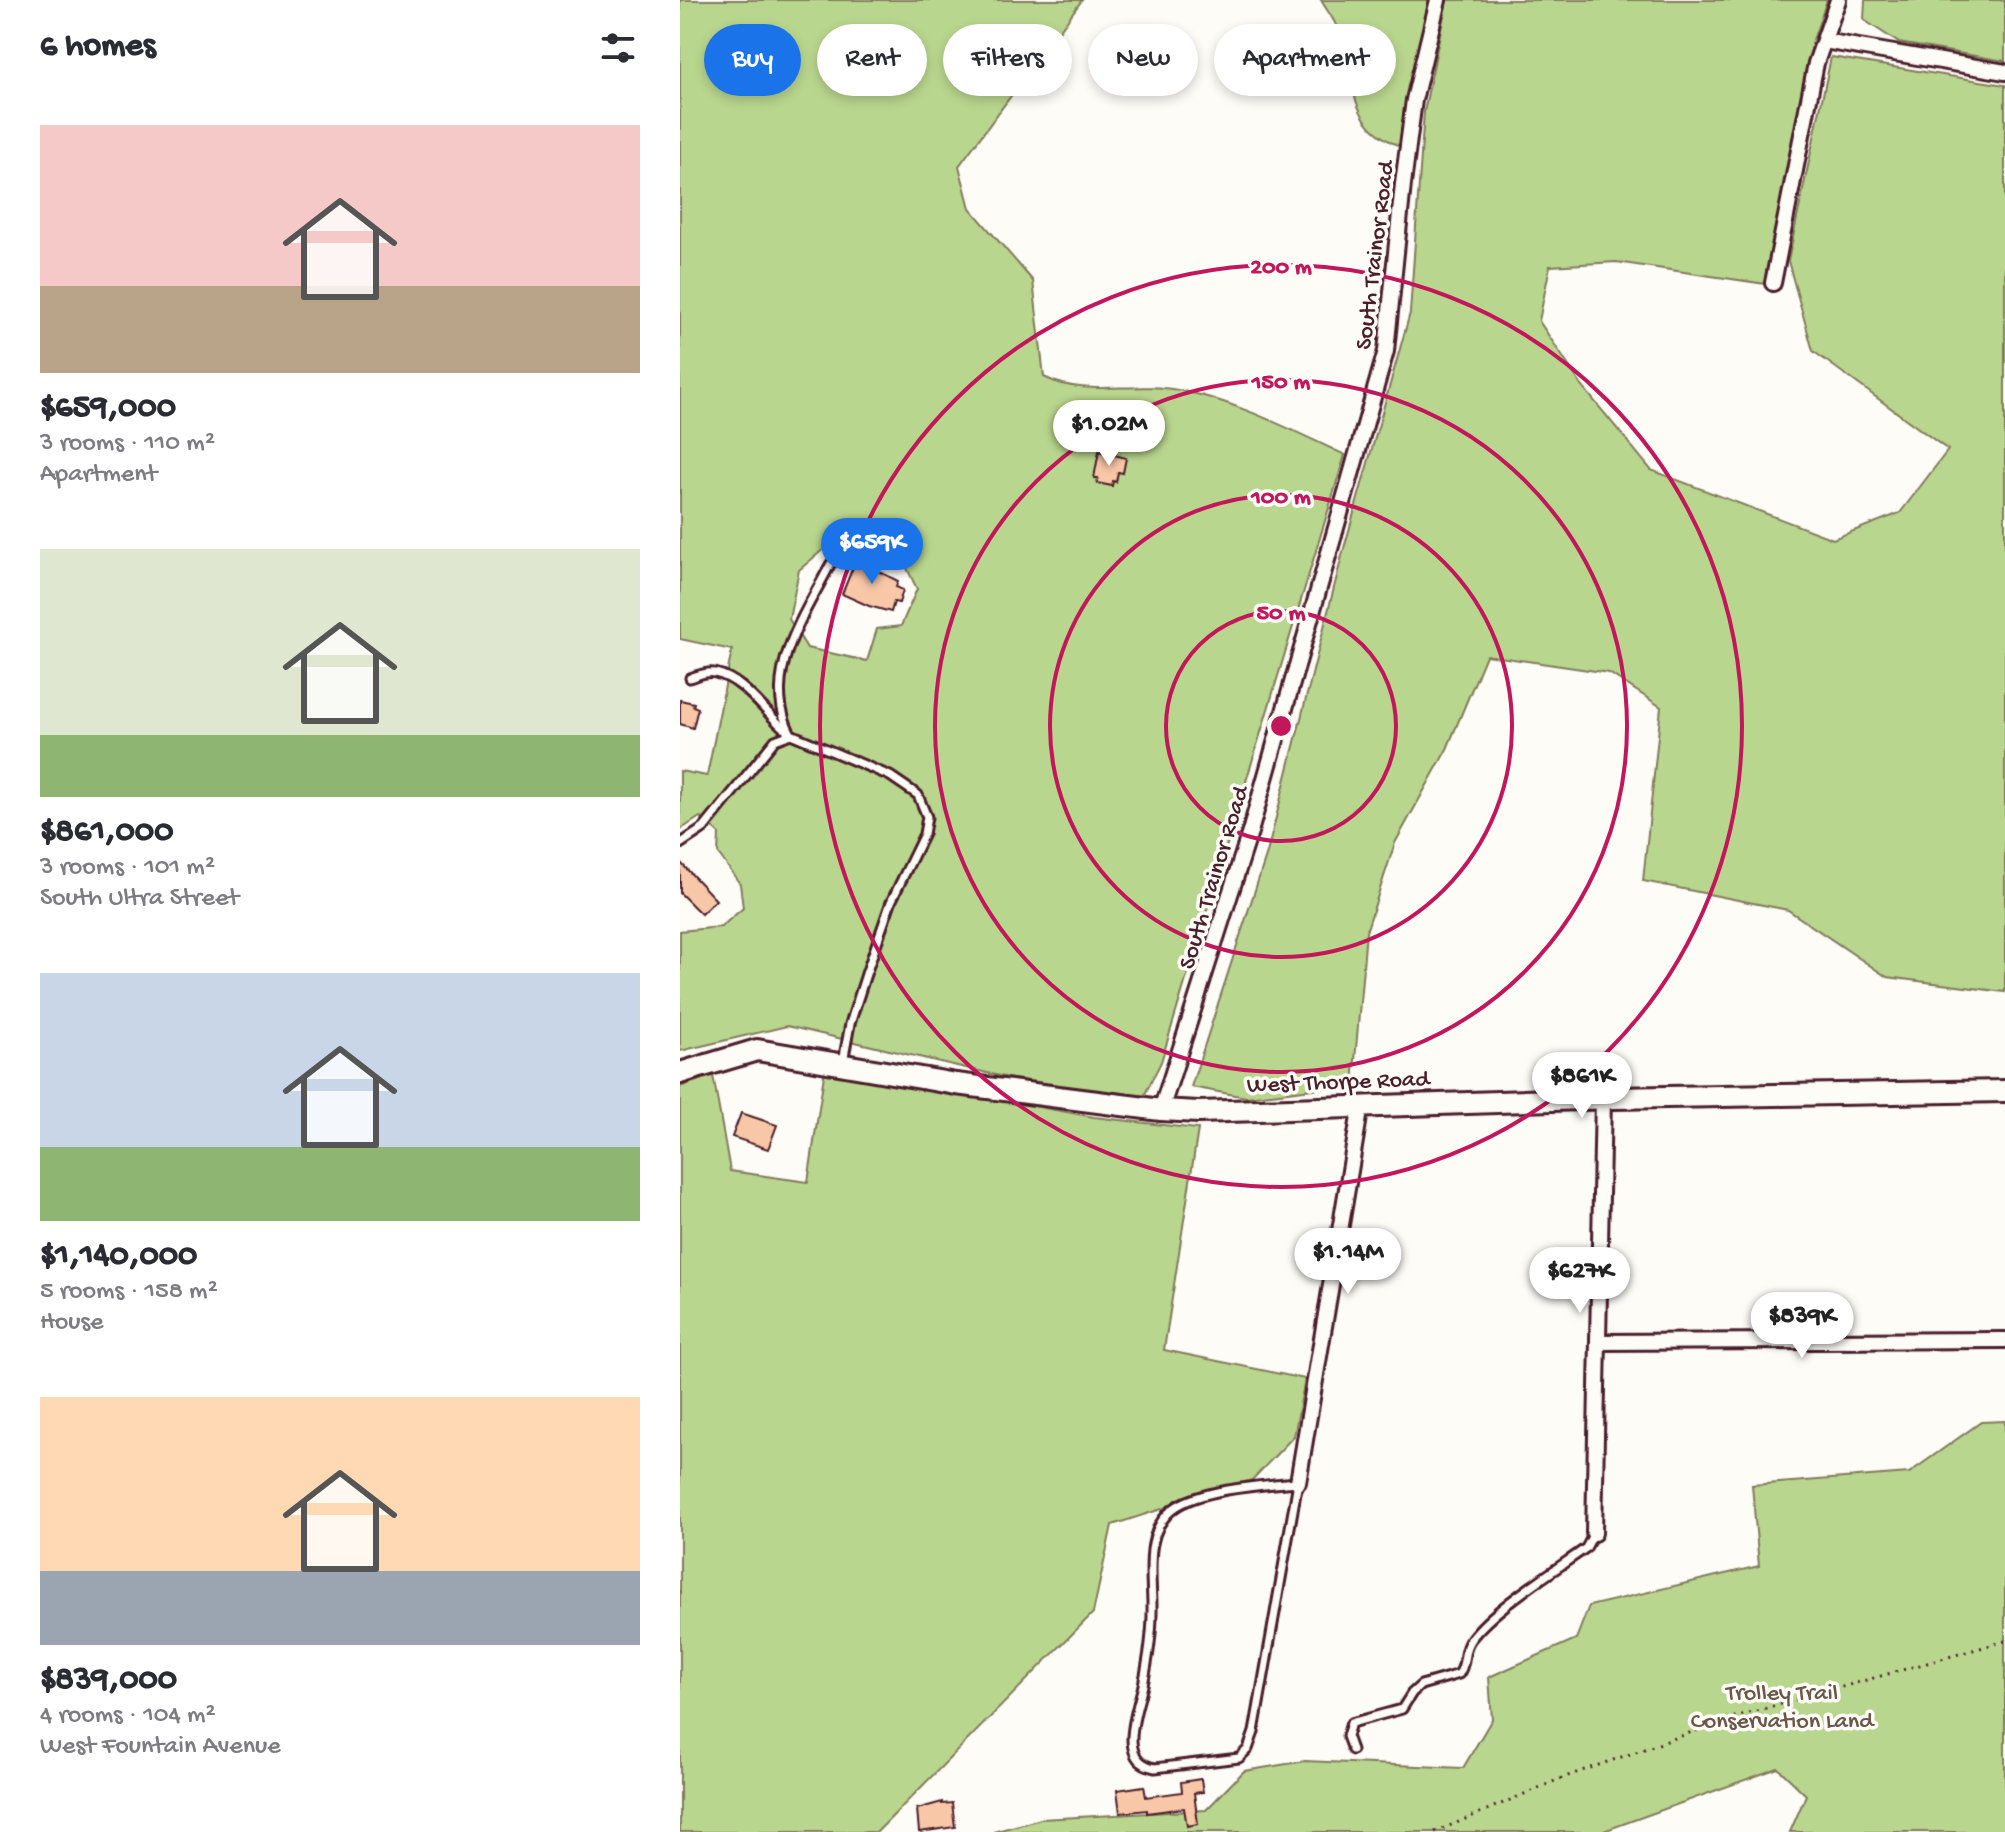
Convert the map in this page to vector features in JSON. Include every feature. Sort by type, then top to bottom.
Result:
[{"type":"street","name":"South Trainor Road","points":[[1161,1110],[1250,832],[1386,351],[1414,100],[1438,0]]},
{"type":"street","points":[[1773,283],[1816,63],[1838,0]]},
{"type":"street","points":[[1824,41],[2005,72]]},
{"type":"street","name":"West Thorpe Road","points":[[680,1073],[757,1050],[956,1084],[1199,1112],[1603,1098],[2005,1091]]},
{"type":"street","points":[[1594,1533],[1603,1098]]},
{"type":"street","points":[[1298,1482],[1361,1105]]},
{"type":"street","points":[[1598,1342],[2005,1340]]},
{"type":"lane","points":[[791,734],[781,716],[779,696],[789,646],[839,553]]},
{"type":"lane","points":[[690,678],[706,673],[728,678],[741,686],[791,734],[890,776],[918,795],[927,817],[924,834],[891,902],[866,974],[850,1024],[842,1065]]},
{"type":"lane","points":[[680,844],[704,828],[775,740],[791,734]]},
{"type":"lane","points":[[1298,1482],[1254,1732],[1248,1749],[1234,1759],[1155,1768],[1143,1765],[1137,1760],[1131,1745],[1149,1656],[1152,1611],[1150,1566],[1159,1527],[1171,1511],[1200,1498],[1250,1486],[1298,1482]]},
{"type":"lane","points":[[1352,1750],[1347,1736],[1351,1723],[1402,1709],[1421,1685],[1459,1674],[1469,1640],[1489,1621],[1586,1548],[1594,1533]]},
{"type":"path","points":[[1435,1832],[1562,1778],[1735,1717],[2005,1641]]},
{"type":"green space","points":[[680,0],[1082,0],[1064,24],[943,24],[943,96],[1011,96],[959,166],[970,208],[1033,281],[1044,377],[1076,387],[1161,388],[1200,395],[1263,417],[1345,455],[1161,1062],[1143,1098],[1034,1084],[787,1026],[680,1051],[680,931],[721,927],[743,908],[740,884],[718,853],[719,834],[700,817],[680,830],[680,771],[707,776],[732,650],[680,639]],"holes":[[[832,542],[904,562],[917,589],[901,626],[877,629],[867,661],[807,648],[789,619],[799,570]]]},
{"type":"green space","points":[[1321,0],[1431,0],[1402,147],[1369,125],[1355,96],[1396,96],[1396,24],[1335,24]]},
{"type":"green space","points":[[1447,0],[1827,0],[1813,40],[1766,284],[1616,262],[1550,266],[1539,321],[1582,386],[1651,470],[1833,539],[1900,513],[1948,450],[1813,351],[1788,261],[1831,57],[2005,85],[2005,992],[1887,977],[1788,910],[1643,881],[1661,707],[1609,673],[1486,655],[1447,749],[1395,843],[1366,932],[1353,1084],[1246,1097],[1191,1087],[1267,853],[1343,552],[1410,313],[1424,112]]},
{"type":"green space","points":[[1865,0],[2005,0],[2005,61],[1899,43],[1864,20]]},
{"type":"green space","points":[[825,1068],[1094,1117],[1198,1129],[1164,1350],[1305,1379],[1294,1436],[1252,1480],[1112,1525],[1093,1613],[877,1832],[680,1832],[680,1087],[713,1075],[730,1171],[808,1182]]},
{"type":"green space","name":"Trolley Trail Conservation Land","points":[[2005,1421],[2005,1832],[1790,1832],[1806,1795],[1778,1768],[1601,1832],[993,1832],[1041,1819],[1206,1810],[1244,1771],[1305,1761],[1463,1768],[1492,1719],[1489,1677],[1576,1639],[1589,1606],[1759,1566],[1752,1485],[1909,1473],[1981,1422]]},
{"type":"building","points":[[1099,451],[1126,458],[1123,473],[1118,472],[1112,486],[1097,483],[1098,478],[1094,478]]},
{"type":"building","points":[[858,555],[876,561],[874,569],[898,581],[896,587],[903,590],[899,603],[894,602],[891,612],[842,594]]},
{"type":"building","points":[[680,700],[694,703],[693,706],[698,708],[693,728],[680,724]]},
{"type":"building","points":[[680,862],[716,900],[701,914],[680,893]]},
{"type":"building","points":[[741,1113],[777,1125],[768,1149],[732,1137]]},
{"type":"building","points":[[1201,1779],[1203,1792],[1194,1793],[1198,1824],[1187,1826],[1184,1808],[1120,1813],[1117,1790],[1144,1786],[1146,1797],[1182,1792],[1181,1782]]},
{"type":"building","points":[[942,1802],[952,1803],[955,1827],[919,1832],[917,1809]]}]
